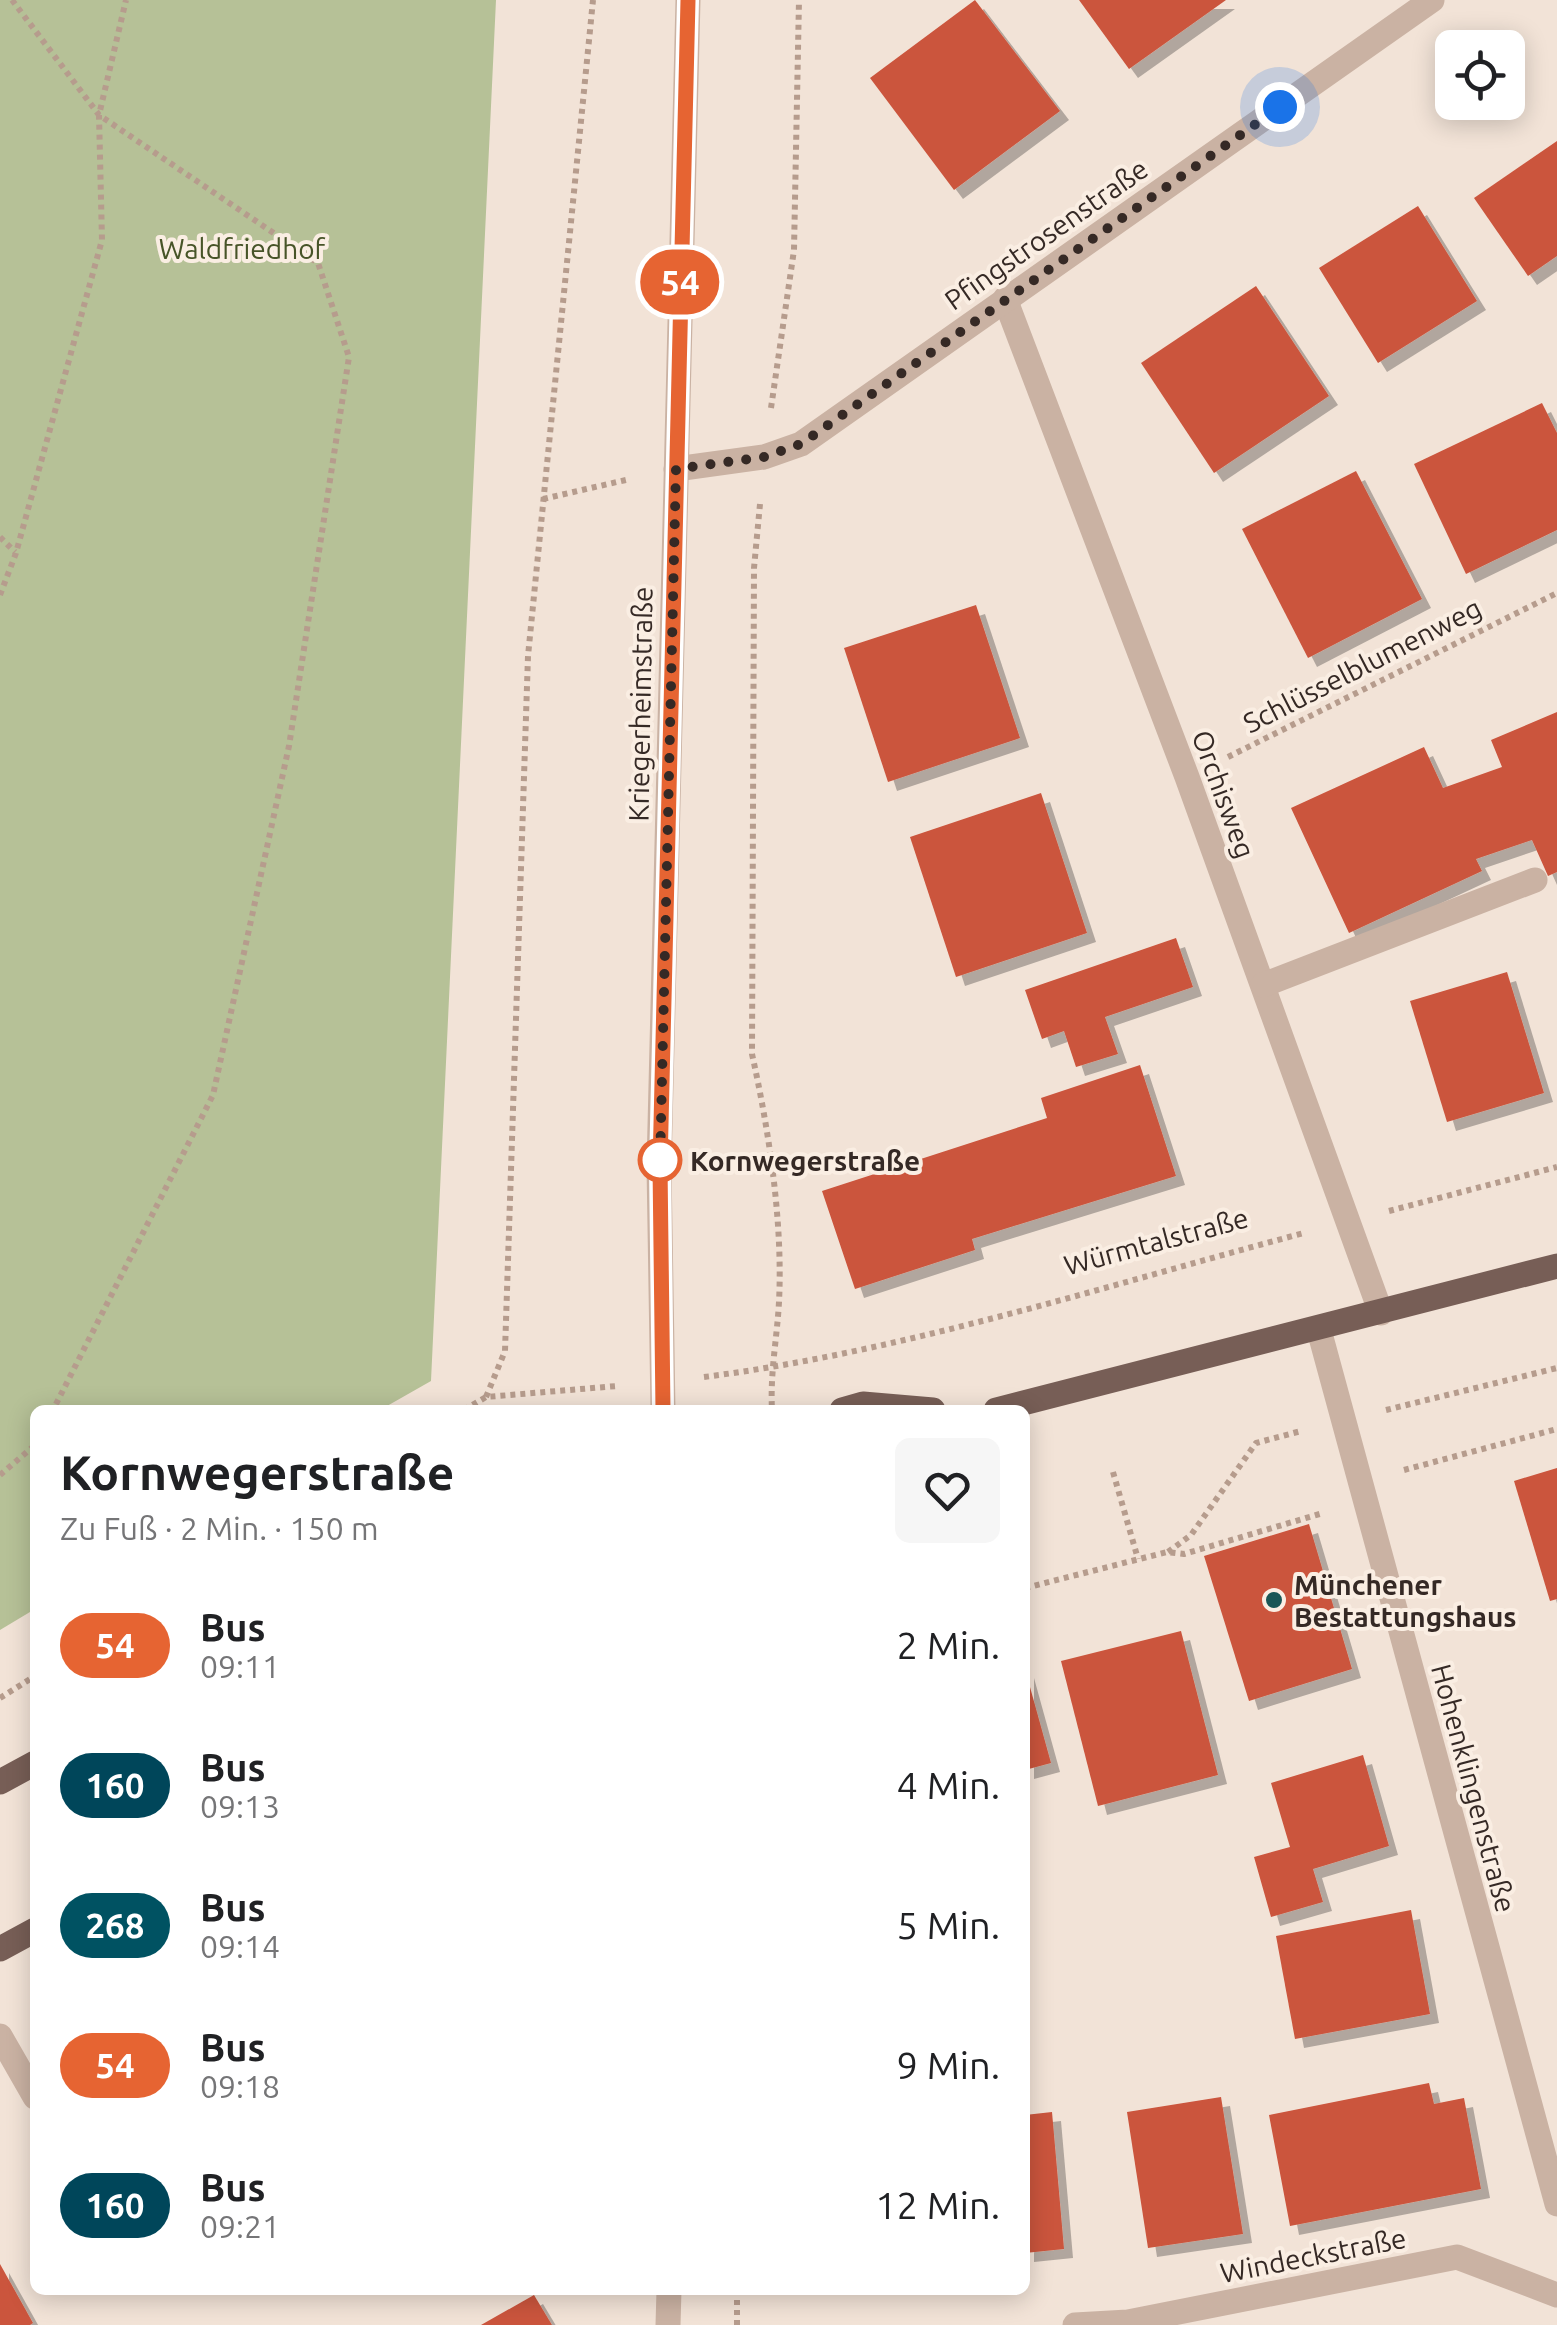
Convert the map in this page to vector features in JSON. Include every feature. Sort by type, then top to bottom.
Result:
[{"type":"main road","points":[[1016,1405],[1557,1266]]},
{"type":"main road","points":[[0,1782],[30,1766]]},
{"type":"main road","points":[[0,1949],[30,1933]]},
{"type":"street","name":"Kriegerheimstraße","points":[[663,1405],[660,1146],[688,0]]},
{"type":"street","name":"Pfingstrosenstraße","points":[[676,469],[764,457],[801,444],[1432,0]]},
{"type":"street","name":"Orchisweg","points":[[1005,300],[1186,778],[1380,1313]]},
{"type":"street","points":[[1262,984],[1535,880]]},
{"type":"street","name":"Hohenklingenstraße","points":[[1319,1330],[1557,2204]]},
{"type":"street","points":[[0,2036],[30,2088]]},
{"type":"street","name":"Windeckstraße","points":[[1075,2325],[1128,2322],[1458,2257],[1557,2295]]},
{"type":"street","points":[[668,2295],[668,2325]]},
{"type":"path","points":[[12,0],[99,116],[318,263],[349,357],[289,746],[213,1095],[56,1405]]},
{"type":"path","points":[[0,595],[16,553],[102,240],[99,116],[126,0]]},
{"type":"path","points":[[486,1398],[505,1350],[528,656],[592,0]]},
{"type":"path","points":[[772,1405],[770,1369],[778,1282],[768,1130],[752,1054],[754,568],[764,457],[794,250],[799,0]]},
{"type":"path","points":[[543,500],[676,469]]},
{"type":"path","points":[[0,537],[16,553]]},
{"type":"path","name":"Schlüsselblumenweg","points":[[1186,778],[1557,592]]},
{"type":"path","name":"Würmtalstraße","points":[[770,1369],[896,1341],[1557,1167]]},
{"type":"path","points":[[0,1475],[30,1449]]},
{"type":"path","points":[[1114,1472],[1138,1559]]},
{"type":"path","points":[[1030,1587],[1167,1552]]},
{"type":"path","points":[[0,1698],[30,1679]]},
{"type":"path","points":[[737,2325],[738,2295]]},
{"type":"green space","name":"Waldfriedhof","points":[[0,0],[496,0],[431,1381],[389,1405],[30,1405],[30,1612],[0,1630]]},
{"type":"building","points":[[975,0],[1060,111],[954,190],[870,78]]},
{"type":"building","points":[[1079,0],[1226,0],[1129,69]]},
{"type":"building","points":[[1557,141],[1557,256],[1528,276],[1474,198]]},
{"type":"building","points":[[1418,206],[1477,301],[1378,363],[1319,268]]},
{"type":"building","points":[[1256,286],[1329,396],[1214,473],[1141,363]]},
{"type":"building","points":[[1542,403],[1557,433],[1557,530],[1466,574],[1414,464]]},
{"type":"building","points":[[1356,471],[1422,599],[1308,658],[1242,529]]},
{"type":"building","points":[[976,605],[1020,738],[888,782],[844,648]]},
{"type":"building","points":[[1557,712],[1557,872],[1548,876],[1532,840],[1476,859],[1482,871],[1349,933],[1291,808],[1424,747],[1443,788],[1502,767],[1491,740]]},
{"type":"building","points":[[1041,793],[1087,933],[956,977],[910,837]]},
{"type":"building","points":[[1176,938],[1193,987],[1105,1017],[1118,1054],[1076,1067],[1064,1031],[1042,1039],[1025,990]]},
{"type":"building","points":[[1507,972],[1544,1093],[1447,1122],[1410,1001]]},
{"type":"building","points":[[1140,1065],[1176,1176],[972,1239],[975,1250],[855,1289],[822,1191],[1047,1118],[1041,1098]]},
{"type":"building","points":[[1557,1468],[1557,1599],[1550,1601],[1514,1481]]},
{"type":"building","points":[[1309,1524],[1352,1669],[1249,1701],[1204,1556]]},
{"type":"building","points":[[1181,1631],[1218,1775],[1098,1806],[1061,1661]]},
{"type":"building","points":[[1030,1687],[1051,1763],[1030,1769]]},
{"type":"building","points":[[1363,1755],[1389,1846],[1313,1869],[1323,1902],[1271,1917],[1254,1857],[1290,1847],[1271,1783]]},
{"type":"building","points":[[1411,1910],[1430,2014],[1295,2039],[1276,1936]]},
{"type":"building","points":[[1429,2083],[1434,2104],[1464,2098],[1481,2189],[1290,2226],[1269,2115]]},
{"type":"building","points":[[1221,2097],[1243,2234],[1148,2248],[1127,2112]]},
{"type":"building","points":[[1052,2112],[1064,2249],[1030,2252],[1030,2114]]},
{"type":"building","points":[[0,2264],[33,2323],[30,2325],[0,2325]]},
{"type":"building","points":[[534,2295],[552,2325],[481,2325]]},
{"type":"bus line","name":"54","points":[[663,1405],[660,1166],[688,0]]},
{"type":"place","name":"Kornwegerstraße","points":[[660,1160]]},
{"type":"place","name":"Münchener Bestattungshaus","points":[[1274,1600]]},
{"type":"route","points":[[660,1160],[660,1166],[676,469],[764,457],[801,444],[1280,107]]}]
